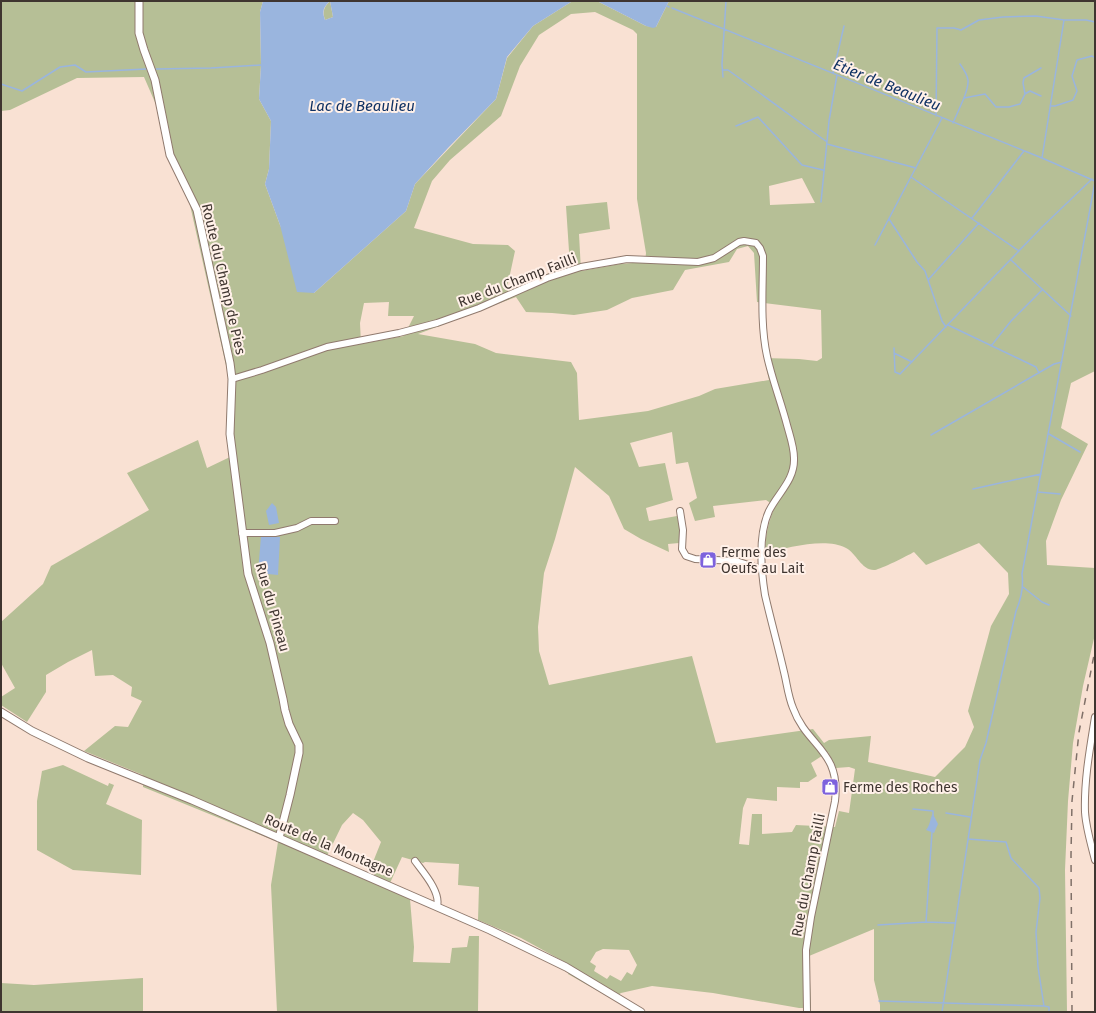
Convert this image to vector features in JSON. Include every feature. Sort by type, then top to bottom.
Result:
[{"type":"street","name":"Route du Champ de Pies","points":[[139,1],[139,33],[155,80],[170,156],[197,210],[230,363],[232,379]]},
{"type":"street","name":"Rue du Champ Failli","points":[[232,379],[327,347],[398,334],[430,325],[479,308],[547,278],[581,267],[627,259],[698,262],[714,258],[739,242],[749,241],[756,243],[762,252],[762,316],[764,342],[792,442],[794,458],[791,476],[772,505],[765,520],[761,569],[765,595],[792,708],[807,732],[830,761],[836,779],[835,801],[811,917],[806,950],[807,1012]]},
{"type":"street","name":"Rue du Pineau","points":[[232,379],[230,434],[248,574],[270,643],[283,699],[284,710],[299,745],[299,753],[290,795],[279,838]]},
{"type":"street","points":[[680,512],[683,530],[682,549],[686,556],[736,561],[761,569]]},
{"type":"street","points":[[242,533],[274,533],[297,528],[311,521],[335,521]]},
{"type":"street","name":"Route de la Montagne","points":[[1,712],[32,731],[88,758],[437,906],[549,958],[581,975],[641,1012]]},
{"type":"street","points":[[1095,717],[1094,735],[1088,768],[1085,812],[1087,832],[1095,860]]},
{"type":"street","points":[[415,860],[432,885],[438,899],[437,906]]},
{"type":"green space","points":[[1,1],[263,1],[260,12],[261,65],[259,99],[271,121],[269,169],[265,184],[280,225],[314,293],[406,211],[415,184],[496,99],[507,58],[533,26],[571,2],[597,1],[646,26],[656,27],[669,1],[1095,1],[1095,371],[1071,383],[1061,428],[1088,444],[1061,500],[1046,541],[1047,565],[1095,568],[1095,634],[1083,686],[1073,743],[1068,801],[1065,870],[1067,1012],[880,1012],[880,1005],[874,980],[874,929],[809,956],[811,1008],[799,1008],[713,993],[652,986],[621,993],[612,999],[568,974],[572,966],[521,938],[478,920],[479,887],[458,885],[459,864],[423,863],[402,857],[390,883],[369,872],[381,842],[363,820],[353,813],[342,825],[324,862],[410,899],[414,947],[413,962],[450,963],[452,948],[467,947],[469,936],[479,936],[478,1012],[277,1012],[271,885],[278,842],[143,787],[143,775],[84,751],[115,726],[128,727],[142,701],[131,696],[132,687],[113,675],[95,676],[92,650],[46,675],[46,692],[27,722],[1,705],[1,697],[15,688],[1,663],[1,622],[43,584],[51,566],[149,510],[127,473],[198,440],[207,468],[230,457],[226,428],[229,379],[190,205],[167,153],[157,107],[144,77],[77,78],[10,110],[1,111]],"holes":[[[595,12],[633,30],[637,34],[637,199],[646,253],[645,262],[620,264],[581,271],[579,234],[610,229],[607,202],[566,206],[570,266],[507,288],[515,251],[508,245],[473,244],[414,228],[432,181],[450,160],[501,116],[520,66],[539,35],[571,14]],[[802,178],[815,203],[770,205],[769,186]],[[748,246],[754,253],[757,302],[821,310],[822,358],[817,361],[764,358],[769,380],[715,389],[699,396],[648,411],[579,420],[577,373],[571,362],[496,353],[475,344],[418,334],[516,297],[526,312],[574,315],[607,310],[632,298],[673,290],[685,270],[729,262],[737,249]],[[389,302],[388,316],[414,316],[404,336],[361,344],[360,323],[364,303]],[[672,432],[676,464],[688,462],[697,498],[689,503],[695,521],[715,517],[713,506],[766,500],[775,506],[768,528],[765,553],[806,544],[828,543],[850,550],[866,568],[875,570],[914,552],[926,565],[979,543],[1008,573],[1009,594],[991,626],[968,711],[974,727],[965,747],[935,777],[868,762],[871,736],[829,740],[824,743],[813,729],[716,743],[692,656],[549,685],[539,651],[538,627],[544,573],[575,467],[609,496],[624,529],[669,552],[668,544],[679,543],[679,525],[677,516],[649,521],[646,508],[673,500],[665,463],[639,467],[630,443]],[[828,752],[836,768],[849,767],[855,769],[849,813],[839,811],[835,827],[796,825],[792,832],[762,834],[762,814],[752,814],[749,845],[739,844],[743,808],[747,798],[777,801],[777,787],[800,788],[800,782],[808,782],[817,776],[811,763]],[[603,949],[629,950],[637,965],[632,975],[627,972],[621,981],[610,975],[607,979],[594,971],[596,966],[590,962],[596,952]]]},
{"type":"green space","points":[[330,1],[333,17],[325,20],[324,9]]},
{"type":"green space","points":[[63,765],[108,786],[109,783],[114,785],[106,804],[142,820],[141,875],[73,870],[37,850],[37,801],[42,771]]},
{"type":"green space","points":[[143,978],[143,1012],[1,1012],[1,983],[34,985]]},
{"type":"water","name":"Lac de Beaulieu","points":[[263,1],[330,1],[575,1],[533,26],[507,57],[496,99],[415,184],[406,211],[314,293],[297,292],[280,225],[265,184],[269,169],[271,121],[259,99],[261,65],[260,12]],"holes":[[[330,1],[333,17],[325,20],[324,10]]]},
{"type":"water","points":[[597,1],[669,1],[656,27],[653,28],[646,26]]},
{"type":"water","points":[[272,503],[276,507],[279,523],[269,525],[266,511]]},
{"type":"water","points":[[261,536],[280,537],[278,575],[258,573]]},
{"type":"water","points":[[933,814],[938,824],[934,833],[926,830]]},
{"type":"waterway","points":[[723,77],[722,64],[726,1]]},
{"type":"waterway","name":"Étier de Beaulieu","points":[[672,8],[1042,158],[1095,181]]},
{"type":"waterway","points":[[936,116],[937,28],[954,28],[961,30],[979,20],[1003,17],[1036,16],[1095,22]]},
{"type":"waterway","points":[[1042,158],[1064,20]]},
{"type":"waterway","points":[[833,73],[844,26]]},
{"type":"waterway","points":[[1050,106],[1055,106],[1073,100],[1077,91],[1072,76],[1077,60],[1092,56],[1095,58]]},
{"type":"waterway","points":[[960,64],[966,73],[968,80],[964,98]]},
{"type":"waterway","points":[[1,84],[22,91],[60,67],[75,65],[86,72],[146,69]]},
{"type":"waterway","points":[[156,69],[261,65]]},
{"type":"waterway","points":[[953,123],[964,98],[985,94],[996,107],[1009,107],[1020,104],[1025,94],[1023,83],[1024,78],[1041,68]]},
{"type":"waterway","points":[[723,70],[728,70],[827,142]]},
{"type":"waterway","points":[[821,202],[829,121],[837,75]]},
{"type":"waterway","points":[[1025,94],[1030,91],[1041,96]]},
{"type":"waterway","points":[[736,126],[758,117],[802,165],[823,170]]},
{"type":"waterway","points":[[875,245],[942,118]]},
{"type":"waterway","points":[[827,144],[916,168]]},
{"type":"waterway","points":[[972,218],[1024,151]]},
{"type":"waterway","points":[[911,177],[1019,251]]},
{"type":"waterway","points":[[894,348],[895,372],[900,374],[1042,227],[1092,179]]},
{"type":"waterway","points":[[942,1012],[980,760],[986,743],[1016,611],[1022,593],[1022,574],[1095,182]]},
{"type":"waterway","points":[[889,219],[917,262],[925,271],[942,321],[946,327]]},
{"type":"waterway","points":[[928,280],[979,223]]},
{"type":"waterway","points":[[1011,260],[1071,316]]},
{"type":"waterway","points":[[991,346],[1011,321],[1042,290]]},
{"type":"waterway","points":[[948,325],[1036,367],[1039,373]]},
{"type":"waterway","points":[[894,353],[912,362]]},
{"type":"waterway","points":[[931,435],[1054,364],[1062,362]]},
{"type":"waterway","points":[[1049,434],[1080,452]]},
{"type":"waterway","points":[[973,489],[1041,474]]},
{"type":"waterway","points":[[1038,492],[1060,494]]},
{"type":"waterway","points":[[1023,587],[1042,602],[1049,605]]},
{"type":"waterway","points":[[913,809],[933,811]]},
{"type":"waterway","points":[[933,811],[933,816]]},
{"type":"waterway","points":[[946,813],[970,817]]},
{"type":"waterway","points":[[926,922],[932,832]]},
{"type":"waterway","points":[[968,839],[1006,842],[1011,858],[1039,888],[1040,898],[1036,932],[1038,967],[1044,1006],[1049,1007],[1049,1012]]},
{"type":"waterway","points":[[878,925],[926,922],[955,923]]},
{"type":"waterway","points":[[879,1001],[1044,1006]]},
{"type":"railway","points":[[1072,1012],[1072,801],[1079,732],[1095,650]]},
{"type":"place","name":"Ferme des Oeufs au Lait","points":[[708,560]]},
{"type":"place","name":"Ferme des Roches","points":[[830,787]]}]
